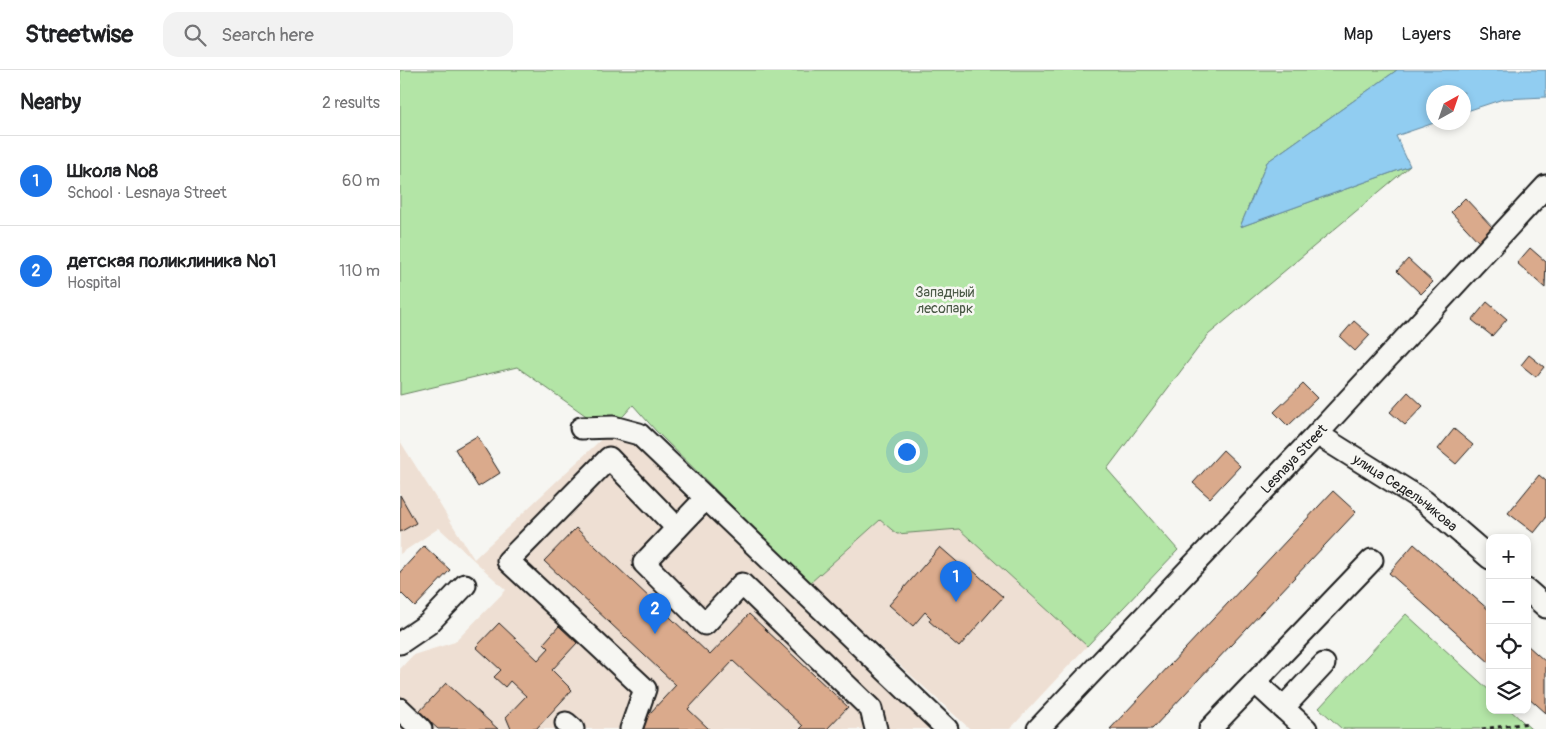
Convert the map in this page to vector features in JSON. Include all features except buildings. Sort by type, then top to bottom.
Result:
[{"type":"street","name":"Lesnaya Street","points":[[1038,729],[1317,434],[1546,186]]},
{"type":"street","points":[[581,428],[612,427],[639,434],[947,729]]},
{"type":"street","name":"улица Седельникова","points":[[1317,434],[1424,501],[1486,555]]},
{"type":"street","points":[[631,729],[645,689],[508,561],[609,458],[677,528]]},
{"type":"street","points":[[706,498],[644,563],[705,624],[742,584],[871,709],[876,729]]},
{"type":"street","points":[[1210,729],[1372,560]]},
{"type":"street","points":[[404,635],[428,624],[465,585]]},
{"type":"street","points":[[1531,593],[1546,606]]},
{"type":"street","points":[[1283,708],[1324,664]]},
{"type":"street","points":[[1255,682],[1306,729]]},
{"type":"street","points":[[400,709],[421,729]]},
{"type":"path","points":[[1482,729],[1529,723]]},
{"type":"shaded area","points":[[609,432],[633,435],[929,729],[400,729],[400,669],[413,655],[455,642],[506,590],[439,528],[400,554],[400,441],[474,559]]},
{"type":"shaded area","points":[[880,520],[897,534],[959,529],[1087,646],[1010,729],[970,729],[810,583]]},
{"type":"green space","name":"Западный лесопарк","points":[[400,70],[1397,70],[1267,162],[1240,227],[1410,166],[1208,335],[1107,469],[1178,550],[1087,646],[959,529],[897,534],[880,520],[810,583],[656,431],[633,405],[609,432],[517,367],[400,395]]},
{"type":"green space","points":[[1406,614],[1486,687],[1486,714],[1514,714],[1531,729],[1342,729],[1319,708]]},
{"type":"water","points":[[1397,70],[1546,70],[1546,97],[1503,99],[1471,110],[1471,85],[1426,85],[1426,126],[1396,136],[1410,166],[1240,227],[1267,162]]},
{"type":"place","name":"Школа №8","points":[[956,602]]},
{"type":"place","name":"детская поликлиника №1","points":[[655,634]]}]
